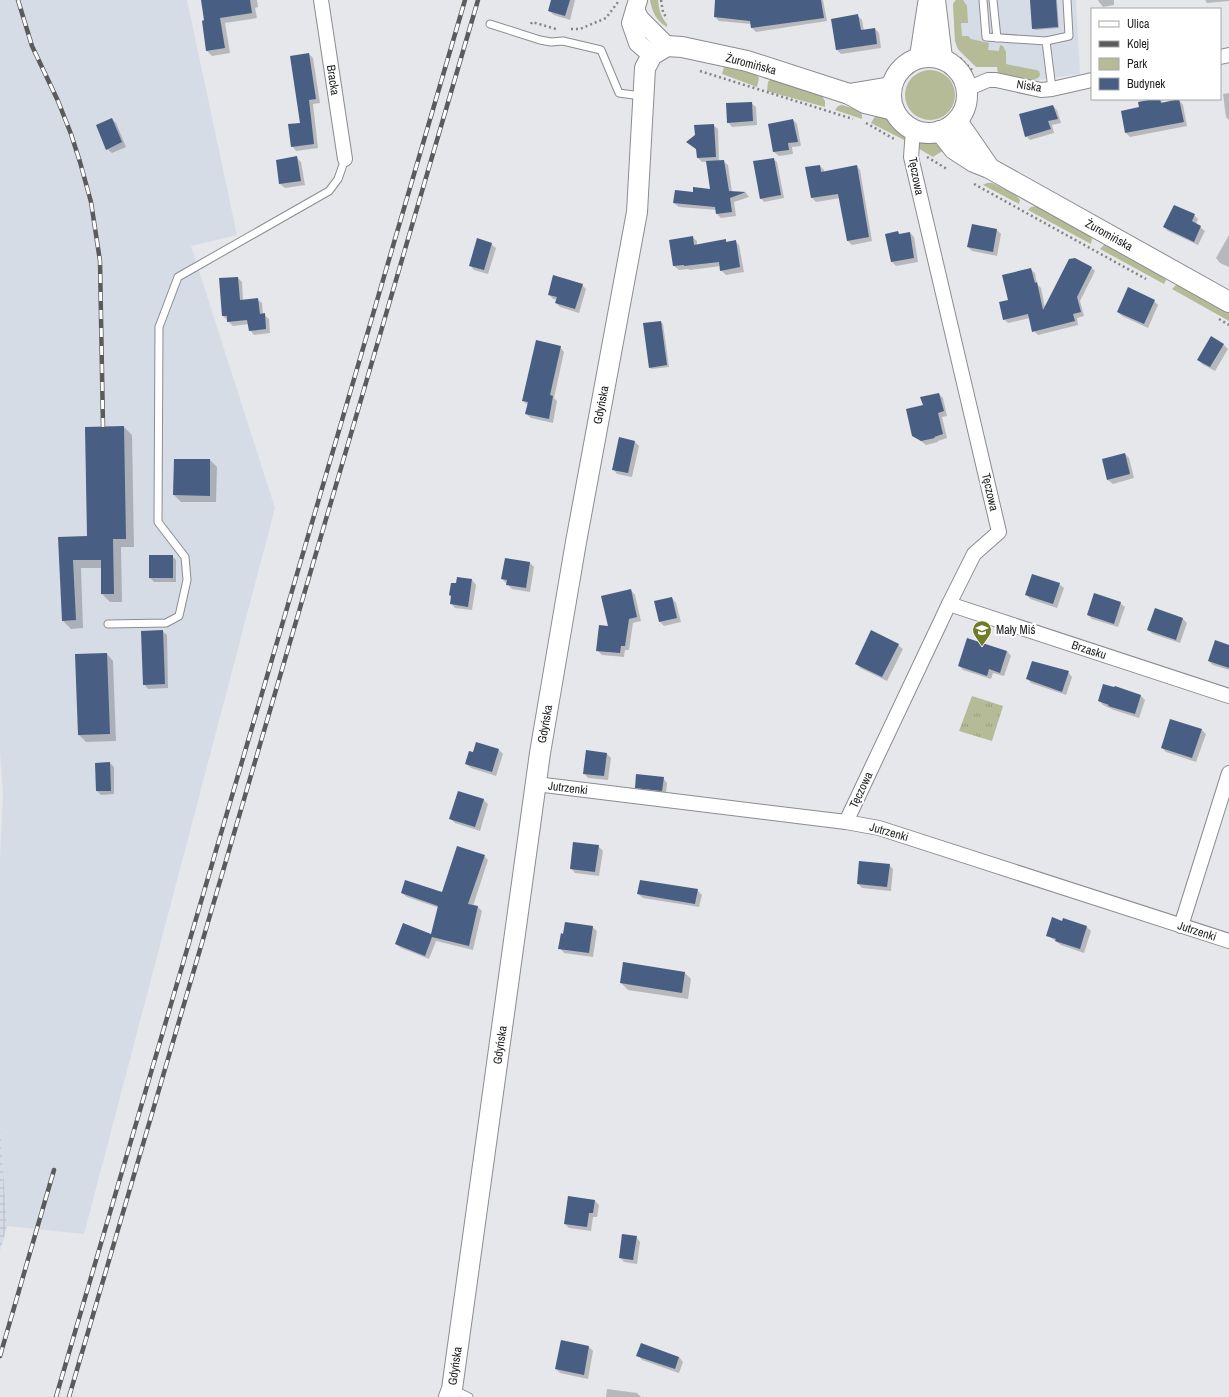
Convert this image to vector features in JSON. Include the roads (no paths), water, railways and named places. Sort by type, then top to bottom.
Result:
[{"type":"main road","points":[[912,57],[931,56],[942,58],[953,65],[962,76],[967,89],[967,98],[966,106],[962,114],[957,121],[949,127],[940,131],[926,133],[912,139],[894,110],[888,80],[895,77],[910,61],[929,0]]},
{"type":"main road","points":[[935,0],[942,58]]},
{"type":"main road","name":"Żuromińska","points":[[659,50],[682,47],[747,61],[849,94],[864,104],[894,110]]},
{"type":"main road","name":"Gdyńska","points":[[457,1394],[536,784],[576,542],[637,212],[645,68],[659,50]]},
{"type":"main road","name":"Żuromińska","points":[[849,94],[888,80]]},
{"type":"main road","name":"Żuromińska","points":[[957,121],[989,168]]},
{"type":"main road","name":"Żuromińska","points":[[940,131],[954,149],[974,162],[989,168],[1229,302]]},
{"type":"street","name":"Bracka","points":[[320,0],[345,159]]},
{"type":"street","points":[[636,5],[631,23],[638,43],[659,50]]},
{"type":"street","name":"Niska","points":[[967,89],[988,80],[996,80],[1041,90],[1091,80]]},
{"type":"street","name":"Tęczowa","points":[[846,822],[974,554],[999,532],[911,157],[912,139]]},
{"type":"street","name":"Brzasku","points":[[949,604],[1229,696]]},
{"type":"street","points":[[1181,926],[1229,773]]},
{"type":"street","name":"Jutrzenki","points":[[536,784],[846,822],[879,828],[1229,942]]},
{"type":"lane","points":[[983,0],[986,37],[1046,41],[1070,36],[1067,0]]},
{"type":"lane","points":[[994,0],[997,38]]},
{"type":"lane","points":[[490,24],[551,42],[563,41],[601,50],[620,93],[643,96]]},
{"type":"lane","points":[[1046,41],[1052,89]]},
{"type":"lane","points":[[108,624],[166,623],[179,616],[187,580],[185,556],[158,522],[159,327],[178,277],[329,191],[338,179],[345,159]]},
{"type":"railway","points":[[18,0],[32,46],[58,101],[71,134],[91,202],[100,261],[103,427]]},
{"type":"railway","points":[[56,1397],[465,0]]},
{"type":"railway","points":[[69,1397],[478,0]]},
{"type":"railway","points":[[0,1356],[54,1170]]},
{"type":"place","name":"Mały Miś","points":[[982,647]]}]
